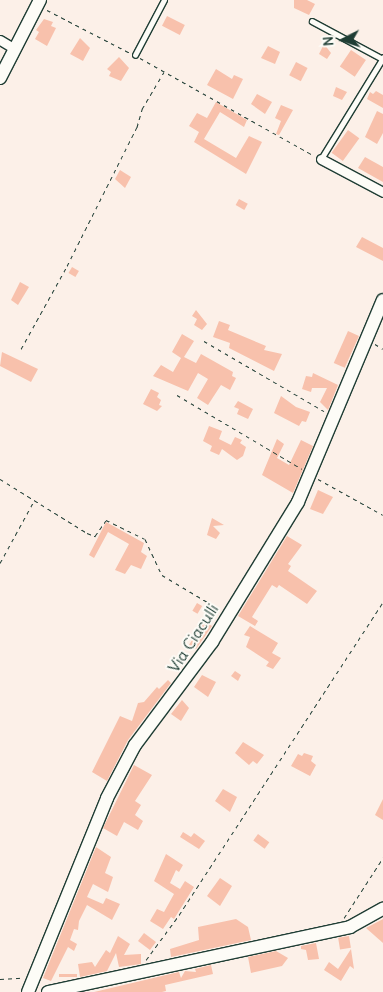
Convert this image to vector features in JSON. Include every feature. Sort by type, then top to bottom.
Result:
[{"type":"street","points":[[0,78],[38,2]]},
{"type":"street","points":[[0,40],[15,49]]},
{"type":"street","points":[[321,159],[383,192]]},
{"type":"street","name":"Via Ciaculli","points":[[30,986],[107,798],[135,745],[212,642],[284,526],[311,474],[334,414],[383,300]]},
{"type":"street","points":[[48,992],[338,930],[383,909]]},
{"type":"lane","points":[[135,55],[164,0]]},
{"type":"lane","points":[[312,21],[383,59],[321,159]]},
{"type":"path","points":[[38,2],[321,159]]},
{"type":"path","points":[[21,349],[67,266],[137,127],[142,109],[164,71]]},
{"type":"path","points":[[204,341],[334,414]]},
{"type":"path","points":[[177,395],[383,515]]},
{"type":"path","points":[[0,479],[94,536],[106,520],[145,539],[162,575],[228,614]]},
{"type":"path","points":[[0,563],[35,500]]},
{"type":"path","points":[[146,970],[146,959],[179,915],[383,602]]},
{"type":"path","points":[[338,930],[383,858]]},
{"type":"path","points":[[0,979],[30,986]]},
{"type":"building","points":[[294,0],[307,0],[315,4],[309,15],[294,8]]},
{"type":"building","points":[[167,16],[185,25],[180,35],[162,26]]},
{"type":"building","points":[[44,19],[53,22],[51,26],[56,28],[47,46],[35,39],[39,32],[36,30]]},
{"type":"building","points":[[80,38],[90,48],[83,61],[70,54]]},
{"type":"building","points":[[324,44],[331,53],[327,59],[319,54]]},
{"type":"building","points":[[268,46],[280,52],[275,64],[261,58]]},
{"type":"building","points":[[351,50],[366,60],[355,77],[340,67]]},
{"type":"building","points":[[119,57],[129,68],[121,81],[109,76],[111,72],[107,69]]},
{"type":"building","points":[[296,62],[308,68],[301,81],[289,75]]},
{"type":"building","points":[[216,69],[232,79],[234,75],[243,79],[233,99],[207,85]]},
{"type":"building","points":[[336,87],[347,92],[342,100],[333,96]]},
{"type":"building","points":[[376,91],[383,95],[383,108],[367,99],[370,92],[373,94]]},
{"type":"building","points":[[257,94],[272,102],[265,114],[251,104]]},
{"type":"building","points":[[216,102],[247,120],[244,127],[220,112],[204,139],[236,158],[249,136],[262,142],[246,174],[194,142],[199,132],[189,126],[197,113],[207,118]]},
{"type":"building","points":[[281,105],[293,110],[279,135],[276,134],[281,121],[275,118]]},
{"type":"building","points":[[377,111],[383,114],[383,133],[377,144],[365,137]]},
{"type":"building","points":[[348,130],[359,138],[343,161],[332,153]]},
{"type":"building","points":[[365,157],[383,167],[383,182],[358,168]]},
{"type":"building","points":[[120,170],[131,177],[125,188],[115,179]]},
{"type":"building","points":[[239,199],[248,204],[244,210],[236,205]]},
{"type":"building","points":[[362,237],[383,248],[383,261],[356,247]]},
{"type":"building","points":[[72,267],[79,271],[75,277],[68,273]]},
{"type":"building","points":[[20,282],[29,287],[18,305],[11,300]]},
{"type":"building","points":[[196,310],[207,324],[202,330],[194,325],[197,319],[192,316]]},
{"type":"building","points":[[219,321],[230,325],[228,330],[266,346],[264,350],[282,354],[274,371],[229,348],[230,343],[213,337]]},
{"type":"building","points":[[348,331],[359,336],[345,368],[334,363]]},
{"type":"building","points":[[182,334],[194,341],[184,357],[196,363],[201,354],[233,372],[232,376],[236,378],[230,390],[221,385],[208,405],[197,398],[208,379],[198,373],[188,391],[153,376],[161,365],[173,372],[181,358],[172,352]]},
{"type":"building","points":[[2,352],[38,369],[31,382],[0,366]]},
{"type":"building","points":[[313,373],[338,385],[328,410],[320,402],[327,388],[312,388],[311,392],[302,389],[306,376],[312,377]]},
{"type":"building","points":[[151,389],[159,393],[157,397],[161,400],[159,405],[162,406],[157,411],[143,404]]},
{"type":"building","points":[[281,396],[296,407],[310,412],[306,422],[302,421],[299,426],[274,413]]},
{"type":"building","points":[[238,401],[253,409],[248,419],[237,414],[239,409],[234,407]]},
{"type":"building","points":[[209,426],[222,431],[219,439],[231,445],[235,437],[242,440],[240,443],[246,447],[243,456],[237,460],[222,449],[219,455],[210,451],[212,446],[203,441]]},
{"type":"building","points":[[277,439],[284,444],[277,458],[289,465],[301,440],[313,446],[293,493],[262,475]]},
{"type":"building","points":[[318,490],[333,497],[323,514],[310,509]]},
{"type":"building","points":[[212,518],[224,525],[213,526],[220,533],[216,539],[207,535]]},
{"type":"building","points":[[106,522],[144,543],[141,552],[147,556],[141,569],[131,565],[125,574],[115,570],[129,544],[108,532],[94,558],[89,555]]},
{"type":"building","points":[[287,536],[302,545],[288,564],[291,566],[288,571],[317,591],[307,604],[279,585],[277,588],[272,585],[252,617],[258,621],[255,626],[238,616]]},
{"type":"building","points":[[197,603],[202,606],[198,614],[192,611]]},
{"type":"building","points":[[204,621],[212,626],[196,649],[189,645]]},
{"type":"building","points":[[250,626],[278,643],[272,653],[281,658],[273,669],[266,666],[269,662],[246,647],[250,637],[244,635]]},
{"type":"building","points":[[235,671],[241,675],[238,681],[231,676]]},
{"type":"building","points":[[202,675],[216,682],[208,697],[194,687]]},
{"type":"building","points":[[168,680],[171,683],[128,740],[107,781],[92,772],[120,716],[132,721],[138,703],[144,702],[157,687],[159,689]]},
{"type":"building","points":[[182,700],[189,708],[181,721],[171,714]]},
{"type":"building","points":[[243,742],[264,755],[257,764],[253,761],[249,765],[235,753]]},
{"type":"building","points":[[304,753],[313,756],[311,761],[316,765],[310,776],[291,766],[298,754],[302,756]]},
{"type":"building","points":[[134,765],[152,775],[135,801],[141,805],[135,815],[143,821],[138,830],[124,822],[117,836],[103,828]]},
{"type":"building","points":[[223,789],[237,797],[230,812],[215,801]]},
{"type":"building","points":[[383,799],[383,820],[375,815]]},
{"type":"building","points":[[183,832],[191,837],[194,833],[205,841],[199,849],[180,837]]},
{"type":"building","points":[[258,834],[269,842],[265,849],[253,840]]},
{"type":"building","points":[[96,847],[111,857],[105,873],[113,877],[108,892],[93,884],[87,897],[103,904],[106,898],[120,904],[112,920],[87,905],[79,921],[78,930],[74,929],[70,940],[77,944],[74,951],[68,947],[51,981],[43,978]]},
{"type":"building","points":[[166,854],[183,865],[179,872],[176,870],[170,883],[180,889],[185,881],[194,887],[174,919],[171,917],[163,929],[150,921],[157,909],[164,912],[174,894],[154,881]]},
{"type":"building","points":[[220,878],[232,886],[220,906],[207,896]]},
{"type":"building","points":[[236,919],[248,927],[251,940],[171,957],[170,949],[199,940],[198,927]]},
{"type":"building","points":[[383,919],[383,943],[366,928]]},
{"type":"building","points":[[144,933],[156,942],[150,950],[138,941]]},
{"type":"building","points":[[118,936],[130,944],[124,955],[141,954],[141,964],[119,967],[116,953],[107,971],[80,977],[78,964],[92,962],[95,967],[106,950],[110,953]]},
{"type":"building","points":[[349,936],[351,948],[340,950],[338,938]]},
{"type":"building","points":[[316,943],[319,959],[308,960],[306,950],[301,949],[301,946]]},
{"type":"building","points":[[351,949],[354,969],[350,966],[341,981],[324,970],[329,962],[338,969]]},
{"type":"building","points":[[276,951],[288,958],[282,966],[251,973],[248,957]]},
{"type":"building","points":[[211,965],[213,974],[165,985],[166,991],[162,992],[94,992],[179,972],[181,978],[185,971],[196,972],[195,969]]},
{"type":"building","points":[[59,974],[77,974],[77,977],[59,977]]}]
